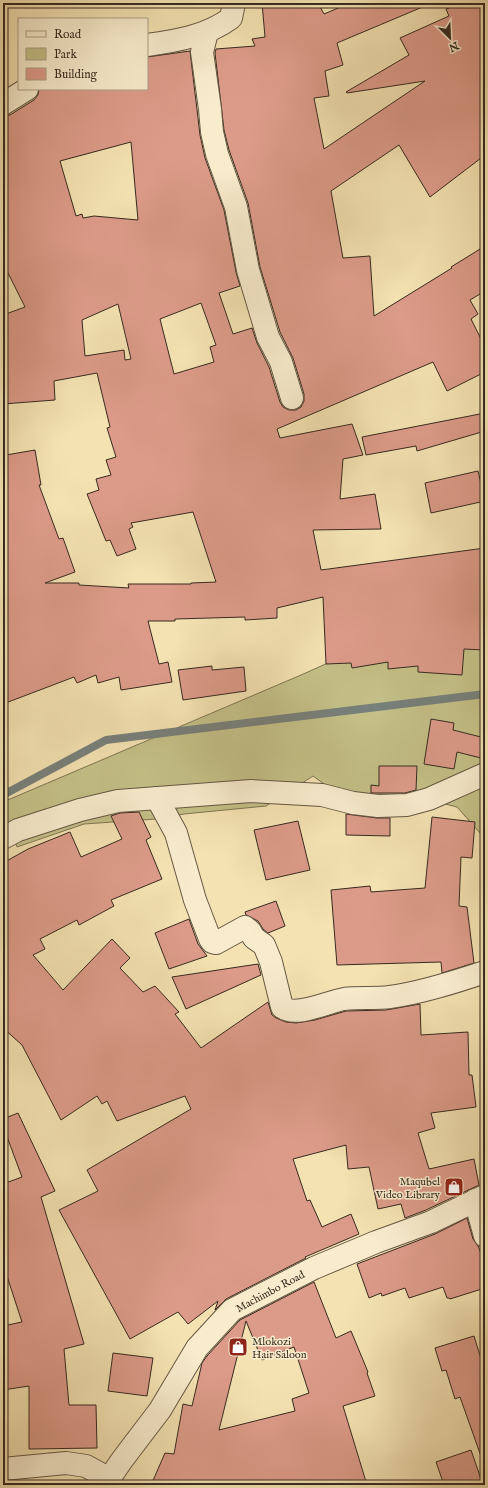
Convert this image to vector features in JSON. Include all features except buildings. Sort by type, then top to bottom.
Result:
[{"type":"street","points":[[148,45],[174,42],[207,32],[231,18],[234,3]]},
{"type":"street","points":[[207,32],[202,52],[212,132],[217,154],[236,207],[248,270],[268,337],[281,362],[292,398]]},
{"type":"street","points":[[3,104],[25,90]]},
{"type":"street","points":[[3,838],[18,830],[80,810],[118,801],[251,791],[322,795],[353,803],[378,806],[407,805],[429,799],[485,774]]},
{"type":"street","points":[[157,798],[176,833],[195,900],[210,939],[212,942],[216,943],[245,928],[250,931],[254,938],[264,945],[271,962],[282,1007],[287,1011],[298,1011],[344,999],[390,997],[452,983],[485,972]]},
{"type":"street","points":[[480,1198],[485,1236]]},
{"type":"street","name":"Machimbo Road","points":[[106,1482],[160,1410],[197,1348],[232,1310],[314,1268],[376,1242],[431,1222],[480,1198]]},
{"type":"street","points":[[3,1469],[66,1463],[86,1466],[106,1482]]},
{"type":"green space","points":[[485,593],[485,832],[480,833],[457,807],[426,799],[345,799],[313,776],[266,806],[184,814],[156,819],[84,824],[17,847],[3,811],[3,802],[301,675]]},
{"type":"waterway","points":[[3,795],[106,740],[485,694]]},
{"type":"place","name":"Maqubel Video Library","points":[[454,1187]]},
{"type":"place","name":"Mlokozi Hair Saloon","points":[[238,1347]]}]
